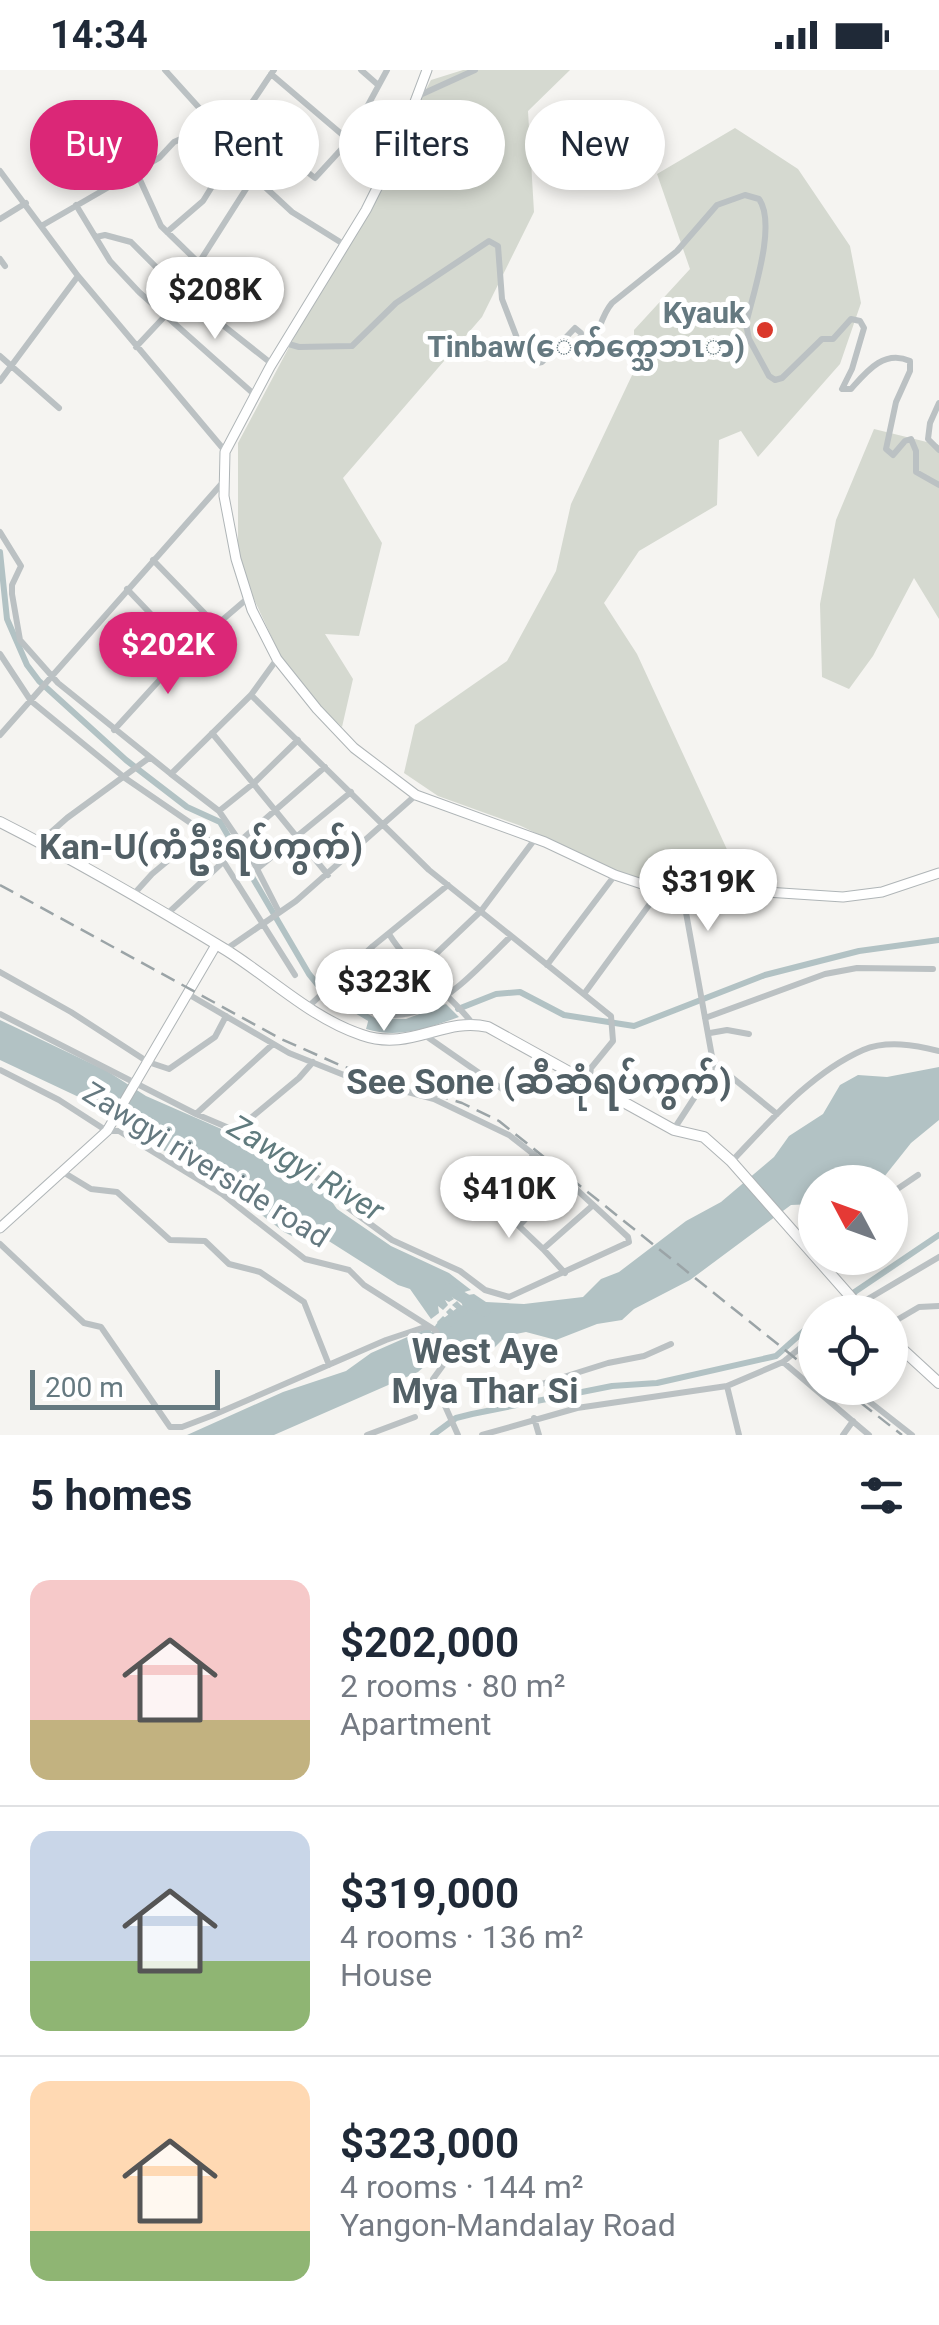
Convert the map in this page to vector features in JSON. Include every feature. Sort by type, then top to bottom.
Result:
[{"type":"highway","points":[[0,822],[221,948],[308,1008],[366,1037],[389,1041],[426,1036],[469,1019],[674,1130],[704,1137],[798,1235]]},
{"type":"highway","points":[[908,1352],[934,1371],[939,1384]]},
{"type":"main road","points":[[418,100],[427,70]]},
{"type":"main road","points":[[375,190],[284,343],[225,452],[229,530],[248,598],[278,659],[317,709],[354,748],[416,794],[660,890],[683,895],[766,892],[843,897],[882,892],[939,873]]},
{"type":"main road","points":[[0,1228],[109,1129],[187,993],[221,948]]},
{"type":"street","points":[[164,70],[192,100]]},
{"type":"street","points":[[361,70],[378,84]]},
{"type":"street","points":[[370,100],[387,70]]},
{"type":"street","points":[[420,95],[475,70]]},
{"type":"street","points":[[252,100],[272,72],[339,134]]},
{"type":"street","points":[[319,175],[339,152]]},
{"type":"street","points":[[0,170],[78,276],[225,452]]},
{"type":"street","points":[[43,225],[102,190]]},
{"type":"street","points":[[144,190],[160,226],[200,264]]},
{"type":"street","points":[[166,232],[203,202],[210,190]]},
{"type":"street","points":[[136,347],[165,316],[246,190]]},
{"type":"street","points":[[267,190],[306,223],[345,245]]},
{"type":"street","points":[[284,343],[299,347],[352,346],[396,303],[489,240],[498,246],[502,299],[526,357],[534,364],[542,362],[575,328],[581,333],[578,353],[584,356],[612,303],[678,251],[717,205],[749,195],[759,200],[767,214],[766,238],[746,324],[749,340],[770,376],[774,380],[782,378],[822,339],[833,339],[852,319],[860,321],[864,328],[842,388],[851,389],[866,369],[878,363],[899,356],[910,361],[886,449],[893,455],[911,439],[916,451],[916,472],[939,485]]},
{"type":"street","points":[[0,219],[26,203]]},
{"type":"street","points":[[76,205],[110,261],[165,316],[256,395]]},
{"type":"street","points":[[96,237],[105,234],[131,242],[181,292],[272,364]]},
{"type":"street","points":[[0,380],[78,276]]},
{"type":"street","points":[[0,356],[59,408]]},
{"type":"street","points":[[939,403],[928,439],[939,450]]},
{"type":"street","points":[[0,735],[224,480]]},
{"type":"street","points":[[0,532],[21,566],[12,585],[20,640],[49,681],[219,810],[257,869],[294,975]]},
{"type":"street","points":[[153,560],[216,624]]},
{"type":"street","points":[[127,590],[186,651]]},
{"type":"street","points":[[114,730],[186,651],[248,598]]},
{"type":"street","points":[[0,654],[34,698],[202,833],[272,917]]},
{"type":"street","points":[[171,774],[250,695],[278,659]]},
{"type":"street","points":[[250,695],[448,885],[611,1016],[614,1041],[591,1068],[589,1085]]},
{"type":"street","points":[[212,732],[328,875]]},
{"type":"street","points":[[219,810],[254,783],[298,740]]},
{"type":"street","points":[[40,842],[149,758]]},
{"type":"street","points":[[240,841],[325,767]]},
{"type":"street","points":[[257,869],[352,792]]},
{"type":"street","points":[[221,948],[272,917],[328,875],[416,794]]},
{"type":"street","points":[[132,896],[202,833]]},
{"type":"street","points":[[420,970],[481,911],[534,839]]},
{"type":"street","points":[[166,915],[223,862]]},
{"type":"street","points":[[547,965],[615,875]]},
{"type":"street","points":[[308,1008],[327,987],[448,885]]},
{"type":"street","points":[[584,994],[660,890]]},
{"type":"street","points":[[674,1130],[711,1072],[713,1062],[683,895]]},
{"type":"street","points":[[388,934],[403,957],[469,1019]]},
{"type":"street","points":[[327,987],[362,1009],[388,1016],[429,1008],[449,999],[511,936]]},
{"type":"street","points":[[704,1017],[825,974],[857,968],[933,968]]},
{"type":"street","points":[[0,972],[148,1062],[169,1069],[215,1037],[226,1016]]},
{"type":"street","points":[[187,993],[313,1062],[344,1075],[434,1098],[510,1134],[592,1206],[543,1249]]},
{"type":"street","name":"Zawgyi riverside road","points":[[0,1014],[134,1085],[271,1146],[392,1240],[460,1271],[485,1290],[509,1297],[626,1245],[628,1237],[592,1206]]},
{"type":"street","points":[[710,1033],[727,1030],[749,1034]]},
{"type":"street","points":[[426,1036],[511,1095]]},
{"type":"street","points":[[196,1114],[274,1044]]},
{"type":"street","points":[[731,1162],[776,1114],[836,1066],[865,1049],[888,1044],[939,1051]]},
{"type":"street","points":[[234,1132],[313,1062]]},
{"type":"street","points":[[713,1062],[776,1114]]},
{"type":"street","name":"Zawgyi riverside road","points":[[2,1073],[119,1131],[222,1194],[305,1259],[349,1270],[364,1285],[432,1328],[449,1357],[433,1378],[458,1435]]},
{"type":"street","points":[[534,1154],[499,1202],[500,1208],[565,1273]]},
{"type":"street","points":[[63,1172],[92,1189],[117,1192],[170,1240],[205,1241],[229,1264],[260,1272],[304,1302],[329,1365]]},
{"type":"street","points":[[908,1182],[918,1175]]},
{"type":"street","points":[[519,1226],[564,1178]]},
{"type":"street","points":[[0,1244],[84,1323],[100,1328],[170,1427],[182,1428],[212,1416],[398,1335],[432,1328]]},
{"type":"street","points":[[876,1295],[939,1257]]},
{"type":"street","points":[[908,1313],[919,1307],[939,1306]]},
{"type":"street","points":[[535,1386],[644,1356],[671,1344]]},
{"type":"street","points":[[482,1435],[576,1403],[727,1386],[783,1362],[798,1349]]},
{"type":"street","points":[[783,1362],[869,1435]]},
{"type":"street","points":[[568,1377],[576,1403]]},
{"type":"street","points":[[727,1386],[739,1435]]},
{"type":"street","points":[[874,1405],[912,1435]]},
{"type":"street","points":[[367,1435],[415,1417]]},
{"type":"street","points":[[534,1418],[540,1435]]},
{"type":"street","points":[[842,1435],[853,1422]]},
{"type":"shaded area","points":[[463,70],[570,70],[539,100],[525,100],[525,190],[533,190],[534,212],[482,317],[343,478],[382,543],[359,636],[325,634],[353,679],[342,727],[293,683],[238,565],[238,443],[373,190],[505,190],[505,100],[420,100],[431,80]]},
{"type":"shaded area","points":[[735,128],[798,169],[850,246],[861,303],[840,364],[758,457],[741,431],[719,440],[717,505],[639,551],[604,603],[637,654],[736,869],[693,885],[635,881],[521,826],[438,796],[404,773],[415,725],[507,661],[556,571],[571,504],[634,371],[634,330],[690,269],[663,190],[665,169]]},
{"type":"shaded area","points":[[874,429],[939,445],[939,619],[914,578],[873,656],[849,689],[822,677],[820,604],[836,520]]},
{"type":"shaded area","points":[[446,1004],[459,1017],[402,1032],[366,1029],[369,1018],[406,1019]]},
{"type":"shaded area","points":[[0,1020],[276,1159],[328,1196],[337,1209],[391,1246],[449,1273],[471,1290],[451,1296],[454,1299],[449,1302],[445,1300],[448,1305],[443,1310],[438,1306],[439,1313],[431,1319],[410,1289],[324,1238],[284,1232],[228,1189],[126,1128],[100,1107],[0,1060]]},
{"type":"shaded area","points":[[939,1067],[939,1120],[911,1143],[894,1165],[798,1165],[798,1205],[791,1205],[690,1280],[634,1309],[622,1320],[597,1324],[556,1340],[526,1332],[506,1336],[492,1350],[480,1341],[452,1352],[437,1322],[443,1316],[449,1321],[446,1312],[450,1308],[459,1311],[452,1305],[457,1301],[463,1307],[460,1299],[465,1297],[470,1303],[473,1301],[468,1295],[474,1294],[486,1302],[524,1304],[583,1297],[601,1279],[619,1272],[686,1221],[721,1202],[774,1157],[789,1136],[823,1114],[840,1085],[858,1075],[887,1077]]},
{"type":"shaded area","points":[[430,1327],[435,1347],[418,1372],[274,1435],[187,1435],[283,1392],[346,1371],[371,1353]]},
{"type":"waterway","points":[[0,552],[7,619],[27,665],[39,681],[126,760],[187,807],[220,822],[309,974],[322,990],[374,1021]]},
{"type":"waterway","points":[[458,1009],[496,994],[520,992],[564,1015],[634,1026],[765,975],[859,951],[939,940]]},
{"type":"waterway","points":[[850,1295],[939,1235]]},
{"type":"waterway","name":"Zawgyi River","points":[[449,1289],[485,1311]]},
{"type":"waterway","points":[[425,1352],[441,1327],[462,1311]]},
{"type":"waterway","points":[[433,1435],[456,1418],[472,1414],[612,1386],[657,1383],[776,1356],[798,1336]]},
{"type":"railway","points":[[0,885],[281,1039],[342,1066],[462,1103],[499,1121],[798,1360]]},
{"type":"railway","points":[[864,1405],[902,1435]]},
{"type":"place","name":"Kyauk Tinbaw(ေက်က္သေဘၤာ)","points":[[765,330]]},
{"type":"district","name":"Kan-U(ကံဦးရပ်ကွက်)","points":[[201,847]]},
{"type":"district","name":"See Sone (ဆီဆုံရပ်ကွက်)","points":[[539,1082]]},
{"type":"district","name":"West Aye Mya Thar Si","points":[[485,1371]]}]
